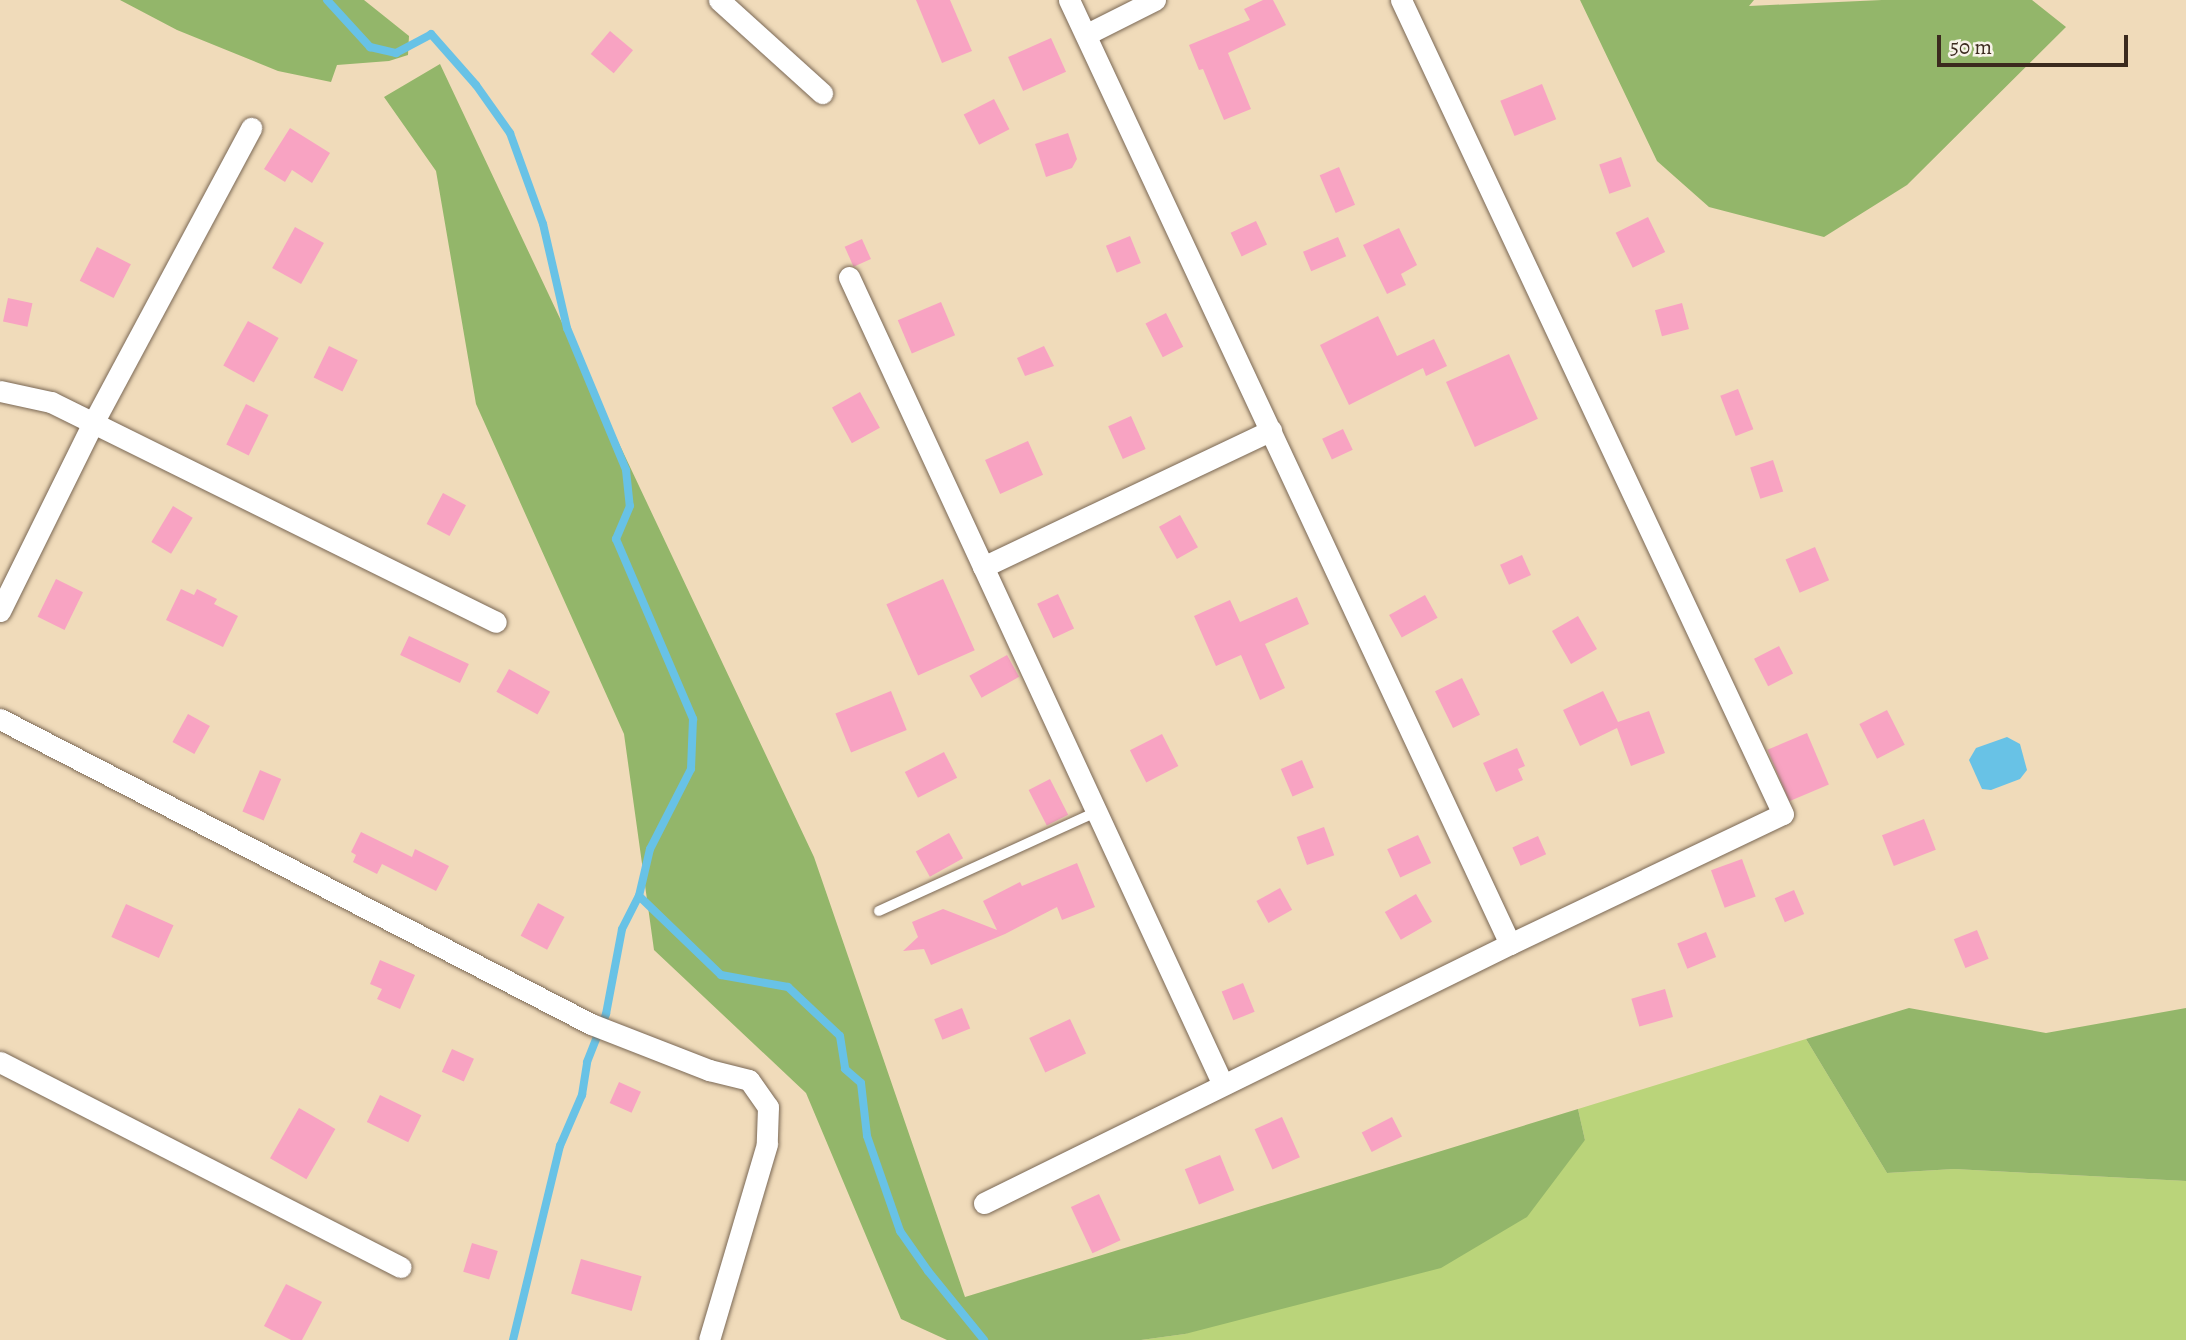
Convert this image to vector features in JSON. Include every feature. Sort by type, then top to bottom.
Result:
[{"type":"street","points":[[719,0],[822,93]]},
{"type":"street","points":[[1069,0],[1510,944]]},
{"type":"street","points":[[1087,34],[1156,0]]},
{"type":"street","points":[[984,1203],[1510,944],[1783,814],[1401,0]]},
{"type":"street","points":[[0,611],[93,423],[251,128]]},
{"type":"street","points":[[849,277],[1223,1085]]},
{"type":"street","points":[[0,391],[51,402],[496,622]]},
{"type":"street","points":[[983,567],[1271,430]]},
{"type":"street","points":[[0,719],[617,1037],[709,1070],[750,1080],[768,1107],[766,1144],[709,1340]]},
{"type":"street","points":[[0,1062],[401,1267]]},
{"type":"lane","points":[[879,911],[1097,812]]},
{"type":"green space","points":[[120,0],[364,0],[409,36],[408,55],[389,61],[337,65],[331,82],[278,71],[177,30]]},
{"type":"green space","points":[[1580,0],[1754,0],[1749,6],[1882,0],[2032,0],[2066,27],[1907,185],[1824,237],[1709,207],[1657,161]]},
{"type":"green space","points":[[440,64],[814,857],[965,1297],[1578,1109],[1585,1140],[1527,1217],[1441,1268],[1185,1334],[1141,1340],[947,1340],[901,1319],[806,1093],[654,950],[624,734],[476,404],[436,171],[384,97]]},
{"type":"green space","points":[[1909,1008],[2046,1033],[2186,1008],[2186,1181],[1954,1169],[1887,1173],[1806,1039]]},
{"type":"green space","points":[[1806,1039],[1887,1173],[1954,1169],[2186,1181],[2186,1340],[1141,1340],[1185,1334],[1585,1140],[1578,1109]]},
{"type":"water","points":[[2007,737],[2020,744],[2027,770],[2020,779],[1991,790],[1982,789],[1969,760],[1976,748]]},
{"type":"building","points":[[916,0],[950,0],[972,51],[942,63]]},
{"type":"building","points":[[1263,0],[1273,0],[1286,25],[1228,53],[1251,109],[1224,120],[1203,69],[1199,70],[1189,45],[1250,20],[1244,9]]},
{"type":"building","points":[[610,31],[633,50],[614,73],[591,54]]},
{"type":"building","points":[[1051,38],[1066,72],[1023,91],[1008,57]]},
{"type":"building","points":[[1542,84],[1556,119],[1515,136],[1500,101]]},
{"type":"building","points":[[994,99],[1009,129],[979,145],[964,114]]},
{"type":"building","points":[[290,128],[330,153],[312,183],[292,170],[285,182],[264,169]]},
{"type":"building","points":[[1068,133],[1077,159],[1072,168],[1046,177],[1035,144]]},
{"type":"building","points":[[1621,157],[1631,186],[1609,194],[1599,164]]},
{"type":"building","points":[[1339,167],[1355,205],[1336,213],[1320,175]]},
{"type":"building","points":[[1648,217],[1665,252],[1633,268],[1616,233]]},
{"type":"building","points":[[1256,221],[1267,245],[1242,256],[1231,233]]},
{"type":"building","points":[[295,227],[324,243],[301,284],[272,268]]},
{"type":"building","points":[[1399,228],[1417,265],[1401,274],[1406,285],[1387,294],[1363,245]]},
{"type":"building","points":[[1130,236],[1141,263],[1117,273],[1106,246]]},
{"type":"building","points":[[1338,237],[1346,256],[1311,271],[1303,252]]},
{"type":"building","points":[[862,239],[871,259],[854,267],[845,247]]},
{"type":"building","points":[[97,247],[131,264],[114,298],[80,281]]},
{"type":"building","points":[[8,298],[32,303],[27,327],[3,321]]},
{"type":"building","points":[[941,302],[955,335],[912,354],[898,320]]},
{"type":"building","points":[[1682,303],[1689,329],[1662,336],[1655,310]]},
{"type":"building","points":[[1166,313],[1183,347],[1163,357],[1146,323]]},
{"type":"building","points":[[1378,316],[1397,356],[1434,339],[1447,366],[1426,376],[1423,368],[1349,405],[1320,345]]},
{"type":"building","points":[[248,321],[279,338],[254,383],[223,366]]},
{"type":"building","points":[[329,346],[358,360],[342,391],[314,377]]},
{"type":"building","points":[[1044,346],[1054,366],[1025,376],[1017,358]]},
{"type":"building","points":[[1509,354],[1538,419],[1475,447],[1446,382]]},
{"type":"building","points":[[1738,389],[1753,429],[1736,436],[1720,396]]},
{"type":"building","points":[[860,392],[880,428],[852,443],[832,408]]},
{"type":"building","points":[[246,404],[268,415],[249,455],[226,444]]},
{"type":"building","points":[[1131,416],[1146,449],[1123,459],[1108,426]]},
{"type":"building","points":[[1343,429],[1353,450],[1332,460],[1322,439]]},
{"type":"building","points":[[1028,441],[1043,475],[1000,494],[985,460]]},
{"type":"building","points":[[1773,460],[1783,491],[1760,499],[1750,467]]},
{"type":"building","points":[[443,493],[466,505],[450,536],[427,524]]},
{"type":"building","points":[[173,506],[193,518],[171,554],[151,542]]},
{"type":"building","points":[[1180,515],[1198,547],[1177,559],[1159,527]]},
{"type":"building","points":[[1815,547],[1829,580],[1800,593],[1786,560]]},
{"type":"building","points":[[1522,555],[1531,575],[1509,585],[1500,565]]},
{"type":"building","points":[[56,579],[83,592],[65,630],[38,617]]},
{"type":"building","points":[[943,579],[975,650],[918,675],[886,604]]},
{"type":"building","points":[[181,589],[194,595],[197,589],[217,599],[214,604],[238,616],[223,647],[166,620]]},
{"type":"building","points":[[1058,594],[1074,628],[1053,638],[1037,604]]},
{"type":"building","points":[[1425,595],[1438,618],[1402,638],[1389,615]]},
{"type":"building","points":[[1297,597],[1309,624],[1265,644],[1285,688],[1260,700],[1241,655],[1216,666],[1194,616],[1230,600],[1240,622]]},
{"type":"building","points":[[1578,616],[1597,649],[1571,664],[1552,631]]},
{"type":"building","points":[[409,636],[469,664],[460,683],[400,655]]},
{"type":"building","points":[[1779,646],[1793,674],[1768,686],[1754,659]]},
{"type":"building","points":[[1007,655],[1019,677],[982,698],[969,676]]},
{"type":"building","points":[[509,669],[550,692],[538,715],[496,692]]},
{"type":"building","points":[[1462,678],[1480,715],[1453,728],[1435,691]]},
{"type":"building","points":[[891,691],[907,730],[851,752],[835,713]]},
{"type":"building","points":[[1603,691],[1618,722],[1649,711],[1665,753],[1631,766],[1617,728],[1580,746],[1563,710]]},
{"type":"building","points":[[1887,710],[1905,745],[1877,759],[1859,724]]},
{"type":"building","points":[[188,714],[210,726],[194,754],[172,742]]},
{"type":"building","points":[[1807,733],[1829,785],[1789,801],[1767,750]]},
{"type":"building","points":[[1162,734],[1178,766],[1146,782],[1130,750]]},
{"type":"building","points":[[1517,748],[1525,766],[1518,769],[1523,780],[1496,792],[1483,763]]},
{"type":"building","points":[[944,752],[957,778],[918,798],[905,772]]},
{"type":"building","points":[[1302,760],[1314,788],[1293,797],[1281,769]]},
{"type":"building","points":[[260,770],[281,779],[264,820],[242,811]]},
{"type":"building","points":[[1050,779],[1068,815],[1047,826],[1029,790]]},
{"type":"building","points":[[1924,819],[1936,850],[1894,866],[1882,835]]},
{"type":"building","points":[[1324,827],[1334,855],[1307,865],[1297,837]]},
{"type":"building","points":[[361,832],[412,857],[415,849],[449,866],[436,891],[382,864],[377,874],[353,862],[356,855],[351,852]]},
{"type":"building","points":[[949,833],[963,858],[930,877],[916,851]]},
{"type":"building","points":[[1418,835],[1431,863],[1400,877],[1387,849]]},
{"type":"building","points":[[1538,836],[1546,854],[1521,866],[1512,847]]},
{"type":"building","points":[[1742,859],[1756,897],[1725,908],[1711,870]]},
{"type":"building","points":[[1077,863],[1095,907],[1062,920],[1057,907],[1005,934],[931,965],[924,949],[903,951],[918,937],[912,922],[943,909],[997,930],[983,901],[1020,882],[1022,886]]},
{"type":"building","points":[[1280,888],[1292,910],[1269,923],[1256,901]]},
{"type":"building","points":[[1794,890],[1804,914],[1785,922],[1775,898]]},
{"type":"building","points":[[1416,894],[1432,922],[1401,940],[1385,912]]},
{"type":"building","points":[[538,903],[564,917],[547,950],[521,936]]},
{"type":"building","points":[[126,904],[174,925],[159,958],[111,937]]},
{"type":"building","points":[[1977,930],[1989,959],[1965,968],[1954,939]]},
{"type":"building","points":[[1706,932],[1716,957],[1687,969],[1677,944]]},
{"type":"building","points":[[380,960],[415,975],[400,1009],[377,999],[382,989],[370,984]]},
{"type":"building","points":[[1243,983],[1255,1012],[1233,1020],[1222,992]]},
{"type":"building","points":[[1665,989],[1673,1017],[1639,1027],[1631,999]]},
{"type":"building","points":[[962,1008],[970,1028],[942,1040],[934,1019]]},
{"type":"building","points":[[1070,1019],[1086,1053],[1045,1072],[1029,1038]]},
{"type":"building","points":[[452,1049],[474,1059],[464,1082],[442,1072]]},
{"type":"building","points":[[619,1082],[641,1092],[632,1113],[610,1103]]},
{"type":"building","points":[[380,1095],[421,1115],[408,1142],[367,1122]]},
{"type":"building","points":[[299,1108],[335,1129],[306,1179],[270,1158]]},
{"type":"building","points":[[1282,1117],[1300,1157],[1272,1169],[1255,1129]]},
{"type":"building","points":[[1392,1117],[1402,1137],[1372,1152],[1362,1132]]},
{"type":"building","points":[[1220,1155],[1234,1190],[1199,1204],[1185,1169]]},
{"type":"building","points":[[1099,1194],[1121,1240],[1092,1253],[1071,1207]]},
{"type":"building","points":[[472,1243],[498,1251],[489,1280],[463,1272]]},
{"type":"building","points":[[581,1259],[642,1276],[632,1311],[571,1294]]},
{"type":"building","points":[[286,1284],[322,1302],[302,1340],[291,1340],[264,1326]]},
{"type":"waterway","points":[[327,0],[370,47],[396,53],[431,34],[476,85],[510,133],[543,224],[567,328],[626,470],[630,506],[616,539],[693,719],[691,769],[650,849],[639,896],[721,975],[788,987],[840,1036],[845,1069],[861,1083],[867,1136],[900,1231],[928,1271],[984,1340]]},
{"type":"waterway","points":[[513,1340],[560,1146],[582,1095],[587,1062],[606,1014],[622,929],[639,896]]}]
